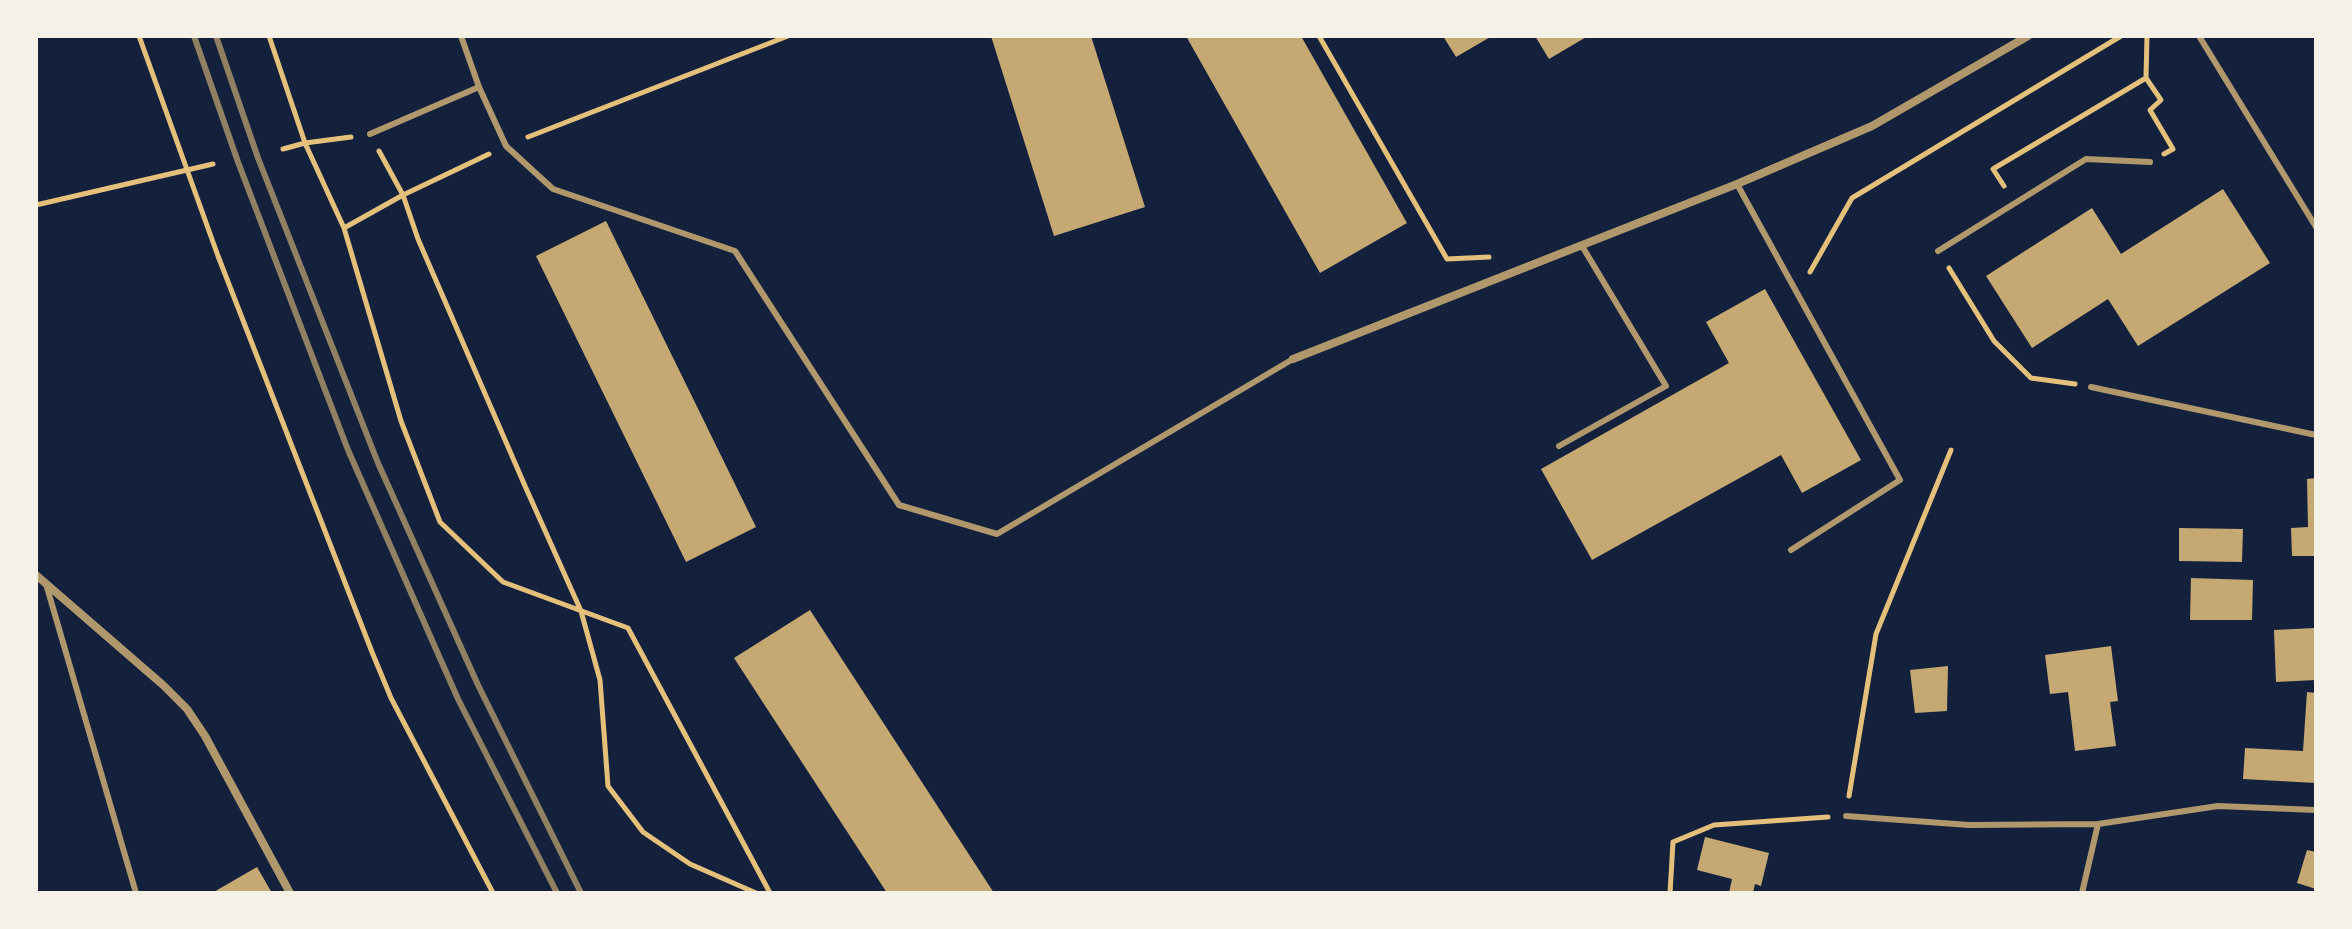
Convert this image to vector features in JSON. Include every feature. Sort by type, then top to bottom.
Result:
[{"type":"street","points":[[1293,359],[1737,184],[1872,126],[2028,36]]},
{"type":"street","points":[[36,575],[187,709],[205,736],[290,893]]},
{"type":"lane","points":[[461,36],[479,87],[506,146],[553,189],[735,251],[899,505],[997,534],[1293,359]]},
{"type":"lane","points":[[2199,36],[2316,227]]},
{"type":"lane","points":[[370,134],[479,87]]},
{"type":"lane","points":[[1938,251],[2086,159],[2150,162]]},
{"type":"lane","points":[[1737,184],[1900,480],[1791,550]]},
{"type":"lane","points":[[1559,446],[1666,386],[1582,246]]},
{"type":"lane","points":[[2091,387],[2316,435]]},
{"type":"lane","points":[[46,584],[136,893]]},
{"type":"lane","points":[[1846,816],[1969,825],[2098,824],[2218,806],[2316,810]]},
{"type":"lane","points":[[2082,893],[2098,824]]},
{"type":"path","points":[[139,36],[391,698],[493,893]]},
{"type":"path","points":[[269,36],[305,143],[344,228],[401,421],[440,522],[503,582],[628,628],[770,893]]},
{"type":"path","points":[[344,228],[403,195],[506,146],[788,36]]},
{"type":"path","points":[[1319,36],[1447,259]]},
{"type":"path","points":[[1798,295],[1852,198],[2121,36]]},
{"type":"path","points":[[2147,36],[2146,78],[2161,100],[2150,110],[2173,149],[2150,162]]},
{"type":"path","points":[[2016,204],[1993,169],[2146,78]]},
{"type":"path","points":[[283,149],[370,134],[403,195],[418,239],[581,611],[600,680],[608,786],[643,832],[690,864],[756,893]]},
{"type":"path","points":[[36,205],[213,164]]},
{"type":"path","points":[[1938,251],[1994,341],[2031,378],[2091,387]]},
{"type":"path","points":[[1670,893],[1673,842],[1714,825],[1846,816],[1876,634],[1951,450]]},
{"type":"building","points":[[991,36],[1091,36],[1145,207],[1054,236]]},
{"type":"building","points":[[1186,36],[1301,36],[1407,223],[1320,273]]},
{"type":"building","points":[[1443,36],[1492,36],[1456,57]]},
{"type":"building","points":[[1535,36],[1588,36],[1549,59]]},
{"type":"building","points":[[2223,189],[2270,263],[2138,346],[2108,299],[2032,348],[1986,276],[2092,208],[2121,254]]},
{"type":"building","points":[[606,221],[756,527],[686,562],[536,256]]},
{"type":"building","points":[[1765,289],[1861,460],[1802,493],[1781,455],[1592,560],[1541,469],[1729,363],[1706,322]]},
{"type":"building","points":[[2316,478],[2316,556],[2292,556],[2291,528],[2308,527],[2307,479]]},
{"type":"building","points":[[2179,528],[2243,529],[2242,562],[2179,561]]},
{"type":"building","points":[[2191,578],[2253,580],[2252,620],[2190,620]]},
{"type":"building","points":[[810,610],[994,893],[887,893],[734,658]]},
{"type":"building","points":[[2314,628],[2316,680],[2276,682],[2274,630]]},
{"type":"building","points":[[2111,646],[2118,701],[2110,702],[2116,746],[2075,751],[2068,692],[2050,694],[2045,655]]},
{"type":"building","points":[[1948,666],[1947,711],[1915,713],[1910,670]]},
{"type":"building","points":[[2307,692],[2316,693],[2316,783],[2243,779],[2245,748],[2303,751]]},
{"type":"building","points":[[1705,837],[1769,853],[1761,886],[1755,884],[1753,893],[1729,893],[1732,879],[1697,870]]},
{"type":"building","points":[[2307,850],[2316,852],[2316,889],[2297,883]]},
{"type":"building","points":[[257,867],[272,893],[212,893]]},
{"type":"railway","points":[[194,36],[238,162],[348,450],[458,699],[557,893]]},
{"type":"railway","points":[[216,36],[258,158],[378,463],[478,685],[581,893]]}]
